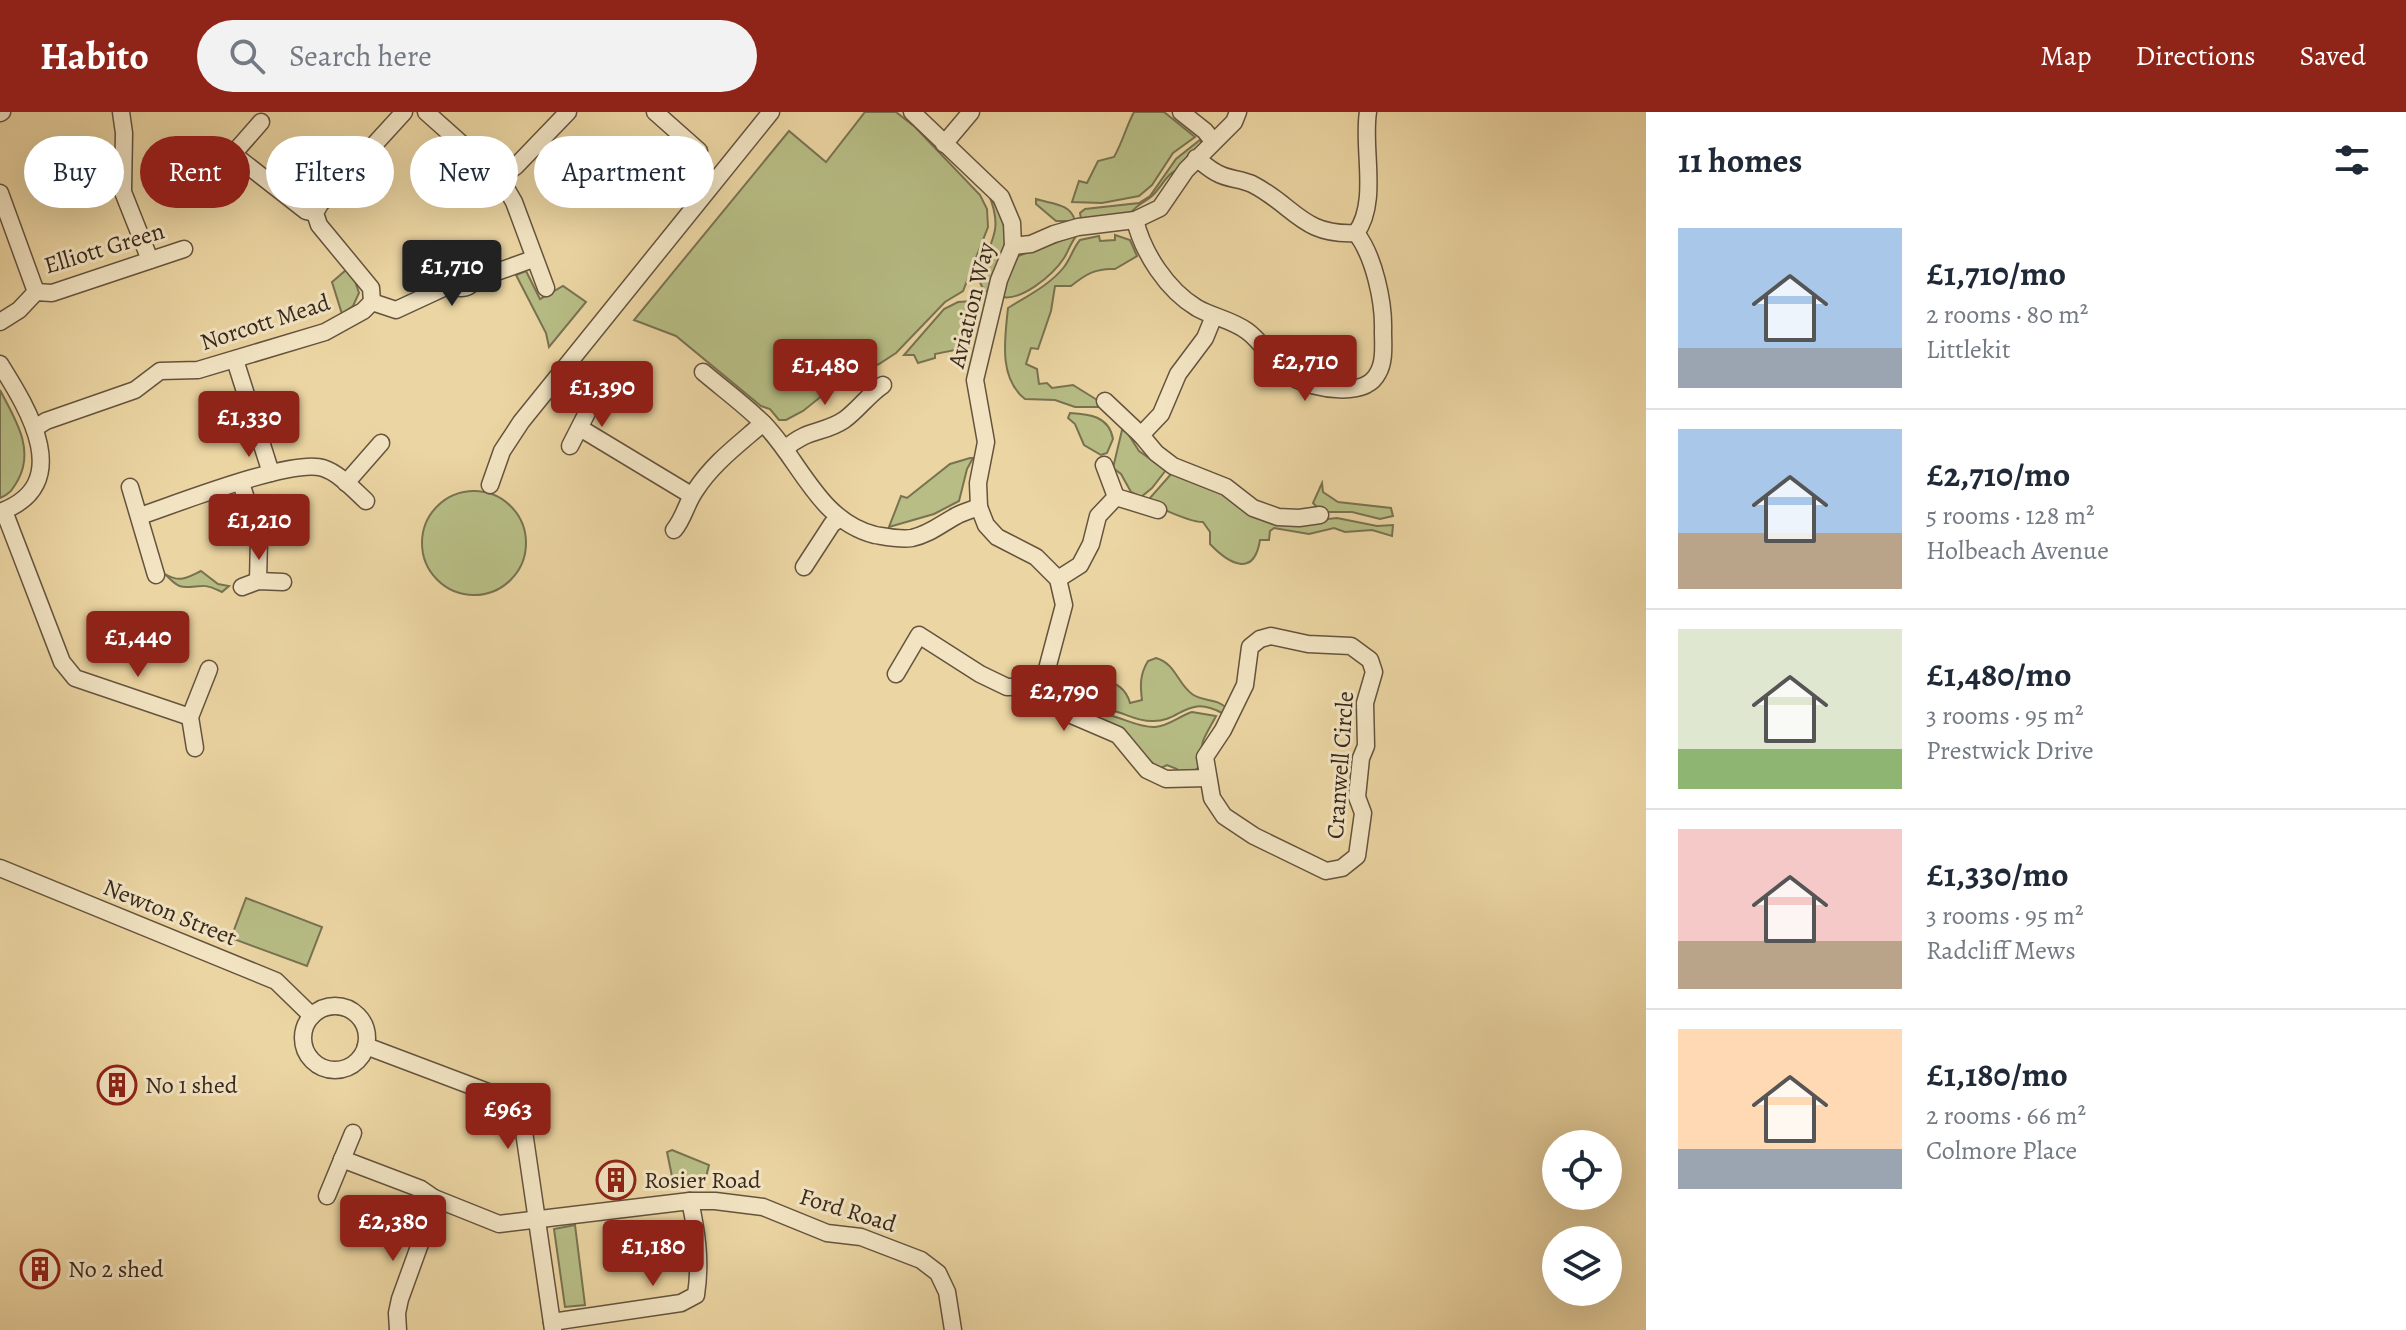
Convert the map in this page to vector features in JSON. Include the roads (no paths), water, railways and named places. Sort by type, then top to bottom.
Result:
[{"type":"street","points":[[121,112],[124,133],[123,192],[150,260]]},
{"type":"street","points":[[261,122],[233,154],[306,211],[315,213],[404,112]]},
{"type":"street","points":[[426,112],[453,136]]},
{"type":"street","points":[[518,164],[568,112]]},
{"type":"street","points":[[655,112],[682,136]]},
{"type":"street","points":[[490,485],[502,451],[521,422],[771,112]]},
{"type":"street","points":[[912,112],[944,144],[971,112]]},
{"type":"street","points":[[1181,112],[1213,141]]},
{"type":"street","points":[[1013,246],[1031,244],[1078,227],[1135,220],[1160,208],[1196,158],[1234,122],[1238,112]]},
{"type":"street","points":[[1356,233],[1367,204],[1365,126],[1368,112]]},
{"type":"street","name":"Aviation Way","points":[[944,144],[1001,197],[1012,223],[1013,246],[996,291],[975,380],[986,442],[978,483],[979,507]]},
{"type":"street","points":[[1196,158],[1218,175],[1249,183],[1279,200],[1308,226],[1329,232],[1356,233]]},
{"type":"street","points":[[0,193],[36,292]]},
{"type":"street","points":[[516,208],[546,288]]},
{"type":"street","name":"Norcott Mead","points":[[35,428],[46,421],[135,390],[160,371],[198,370],[235,360],[325,332],[363,311],[372,302],[371,288],[319,225],[315,213]]},
{"type":"street","points":[[1135,220],[1139,236],[1167,281],[1195,307],[1247,331],[1292,377],[1332,388],[1358,389],[1377,377],[1382,366],[1383,315],[1368,254],[1356,233]]},
{"type":"street","name":"Elliott Green","points":[[0,322],[19,310],[36,292],[52,293],[184,249]]},
{"type":"street","points":[[372,302],[396,310],[450,285],[463,289],[477,279],[533,259]]},
{"type":"street","points":[[1141,435],[1161,414],[1178,374],[1205,338],[1214,316]]},
{"type":"street","points":[[235,360],[271,473]]},
{"type":"street","points":[[0,364],[35,428],[42,451],[41,468],[27,498],[2,512],[62,662],[75,678],[190,717]]},
{"type":"street","points":[[703,372],[763,423],[785,449],[804,480],[839,519],[865,532],[911,538],[937,529],[956,515],[979,507],[986,525],[997,537],[1036,557],[1058,579],[1064,605],[1047,669],[1053,701],[1069,714],[1118,735],[1147,770],[1166,779],[1208,778]]},
{"type":"street","points":[[785,449],[810,431],[830,427],[846,419],[883,385]]},
{"type":"street","points":[[570,446],[597,393]]},
{"type":"street","points":[[1105,401],[1173,466],[1226,487],[1253,508],[1278,517],[1320,515]]},
{"type":"street","points":[[674,530],[684,518],[691,495],[712,467],[763,423]]},
{"type":"street","points":[[580,428],[691,495]]},
{"type":"street","points":[[346,483],[381,443]]},
{"type":"street","points":[[140,516],[271,473],[310,465],[326,469],[366,501]]},
{"type":"street","points":[[1104,465],[1116,497]]},
{"type":"street","points":[[241,483],[259,539],[250,584],[283,582]]},
{"type":"street","points":[[130,487],[156,575]]},
{"type":"street","points":[[1058,579],[1080,565],[1091,544],[1098,516],[1116,497]]},
{"type":"street","points":[[1116,497],[1158,510]]},
{"type":"street","points":[[804,567],[832,524],[839,519]]},
{"type":"street","points":[[896,674],[919,635],[980,674],[1007,687],[1048,686]]},
{"type":"street","name":"Cranwell Circle","points":[[1271,636],[1329,646],[1351,646],[1370,660],[1374,672],[1365,703],[1366,746],[1361,758],[1357,797],[1363,813],[1362,835],[1357,856],[1342,868],[1326,871],[1254,836],[1224,816],[1212,798],[1208,778],[1205,757],[1237,703],[1245,685],[1250,647],[1260,639],[1271,636]]},
{"type":"street","points":[[195,748],[190,717],[209,669]]},
{"type":"street","name":"Newton Street","points":[[0,868],[276,981],[312,1016]]},
{"type":"street","points":[[330,1007],[350,1010],[364,1026],[366,1046],[361,1056],[344,1069],[322,1068],[313,1062],[303,1044],[306,1024],[312,1016],[330,1007]]},
{"type":"street","points":[[366,1046],[501,1097],[514,1106],[522,1118],[525,1131],[553,1326],[681,1303],[696,1295],[700,1271],[690,1201]]},
{"type":"street","points":[[327,1196],[353,1133]]},
{"type":"street","name":"Ford Road","points":[[342,1159],[421,1189],[434,1198],[499,1224],[690,1201],[763,1207],[827,1233],[861,1237],[921,1260],[938,1273],[947,1292],[953,1330]]},
{"type":"street","points":[[398,1330],[400,1299],[434,1198]]},
{"type":"place","name":"No 1 shed","points":[[117,1085]]},
{"type":"place","name":"Rosier Road","points":[[616,1180]]},
{"type":"place","name":"No 2 shed","points":[[40,1269]]}]
